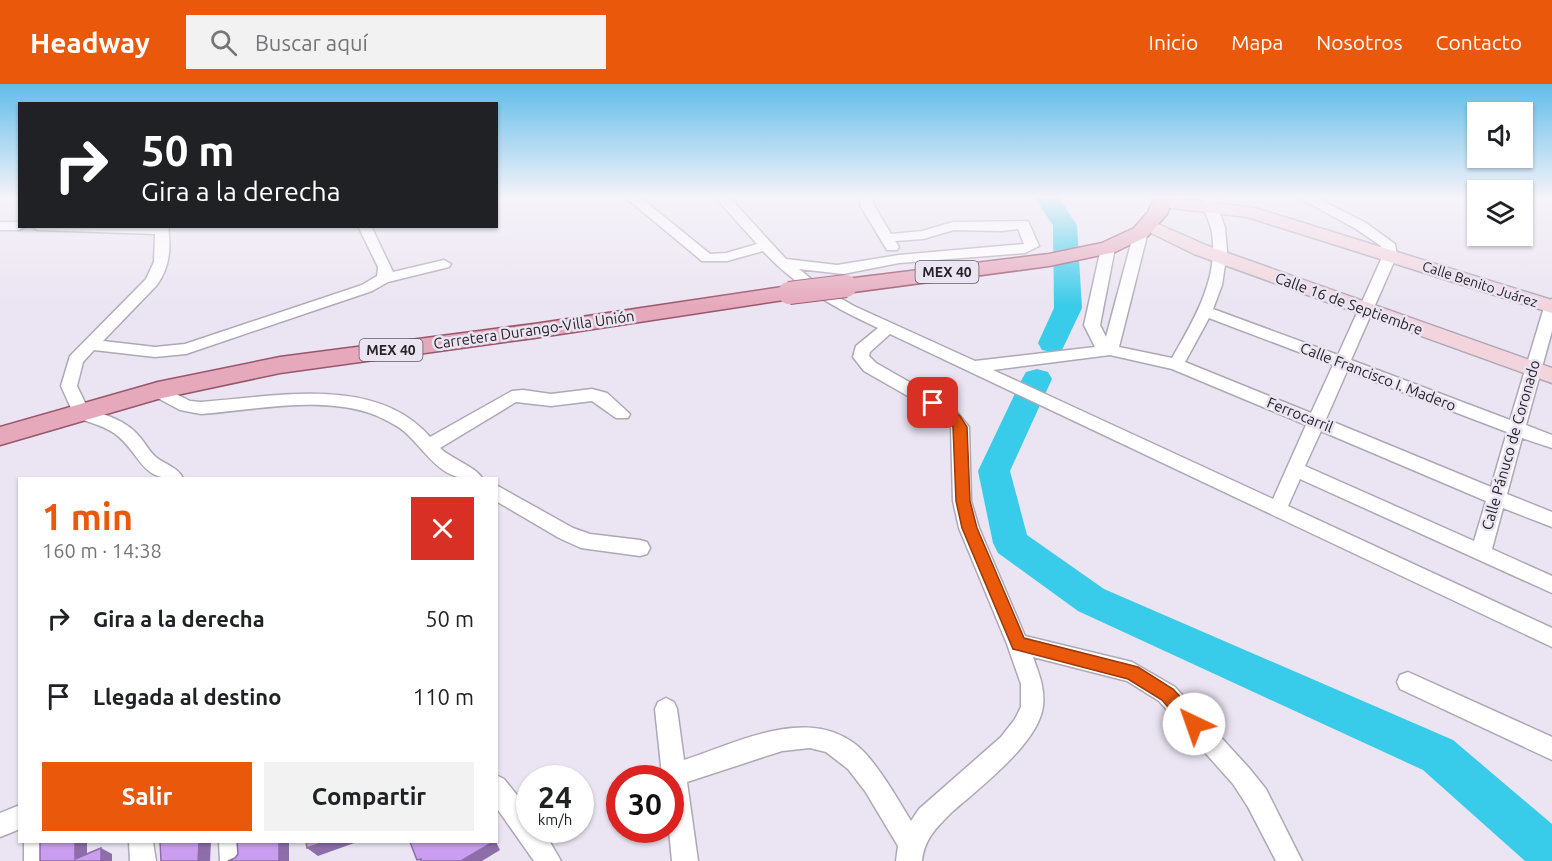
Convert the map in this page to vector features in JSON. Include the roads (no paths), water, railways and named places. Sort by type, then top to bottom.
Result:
[{"type":"main road","name":"MEX 40","points":[[840,278],[940,273],[1049,260],[1108,248],[1135,233]]},
{"type":"main road","name":"Carretera Durango-Villa Unión","points":[[0,436],[158,391],[241,373],[322,359],[534,331],[789,293],[840,278]]},
{"type":"street","points":[[161,233],[164,260],[161,270],[76,360],[69,386],[81,413],[106,421],[120,429],[131,438],[148,461],[172,477]]},
{"type":"street","points":[[368,233],[385,267],[386,272],[383,279]]},
{"type":"street","points":[[674,233],[701,256],[707,258],[726,258],[764,246]]},
{"type":"street","points":[[753,233],[782,263],[819,292],[849,309],[1552,638]]},
{"type":"street","points":[[883,233],[899,259]]},
{"type":"street","points":[[886,238],[929,233]]},
{"type":"street","points":[[782,263],[840,278],[899,259],[1025,249],[1032,246],[1027,233]]},
{"type":"street","points":[[1108,248],[1092,325],[1102,346],[1110,350],[1143,233]]},
{"type":"street","name":"Calle 16 de Septiembre","points":[[1159,233],[1552,376]]},
{"type":"street","points":[[1176,364],[1204,311],[1218,271],[1219,233]]},
{"type":"street","name":"Calle Benito Juárez","points":[[1318,233],[1552,306]]},
{"type":"street","points":[[1278,508],[1390,255],[1388,244],[1375,233]]},
{"type":"street","points":[[91,345],[155,352],[186,349],[367,288],[383,279],[444,264]]},
{"type":"street","name":"Calle Pánuco de Coronado","points":[[1481,552],[1552,306]]},
{"type":"street","name":"Calle Francisco I. Madero","points":[[1204,311],[1552,442]]},
{"type":"street","points":[[888,328],[862,350],[861,357],[870,367],[947,411],[956,419],[960,427],[963,501],[969,528],[1018,644],[1032,684],[1032,708],[1023,727],[1009,745],[928,818],[910,852]]},
{"type":"street","name":"Ferrocarril","points":[[972,367],[1110,350],[1176,364],[1552,520]]},
{"type":"street","points":[[158,391],[186,406],[201,408],[308,400],[347,402],[395,418],[408,425],[436,454],[471,477]]},
{"type":"street","points":[[429,446],[512,397],[523,396],[551,400],[592,395],[601,397],[622,414]]},
{"type":"street","points":[[1295,469],[1552,585]]},
{"type":"street","points":[[498,493],[588,542],[640,548]]},
{"type":"street","points":[[1018,644],[1132,672],[1167,694],[1241,776],[1257,798],[1289,861]]},
{"type":"street","points":[[1408,682],[1552,749]]},
{"type":"street","points":[[666,709],[673,765]]},
{"type":"street","points":[[684,772],[787,739],[809,737],[828,741],[848,753],[863,770],[910,852]]},
{"type":"street","points":[[498,790],[529,830],[548,861]]},
{"type":"street","points":[[0,825],[18,818]]},
{"type":"street","points":[[36,843],[37,861]]},
{"type":"street","points":[[141,843],[143,861]]},
{"type":"street","points":[[231,843],[233,861]]},
{"type":"street","points":[[683,843],[685,861]]},
{"type":"waterway","points":[[1052,343],[1068,308],[1065,233]]},
{"type":"waterway","points":[[1037,379],[994,471],[1011,543],[1091,600],[1438,755],[1552,854]]}]
